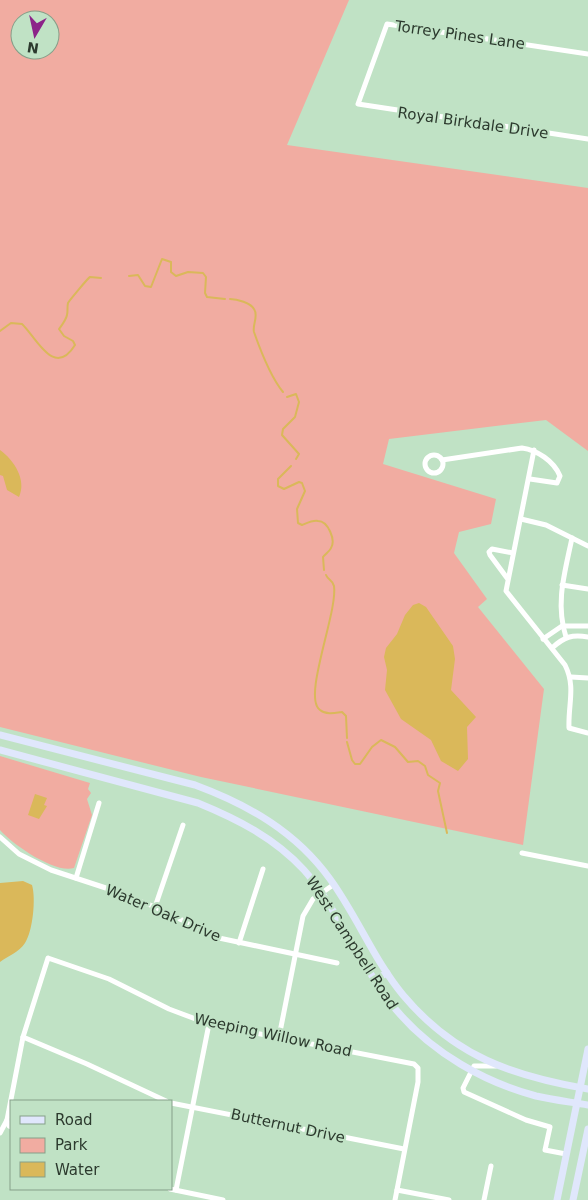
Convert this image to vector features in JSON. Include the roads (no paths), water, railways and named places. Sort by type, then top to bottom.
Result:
[{"type":"main road","name":"West Campbell Road","points":[[0,735],[195,786],[224,796],[256,811],[283,830],[307,852],[333,885],[387,973],[403,995],[442,1032],[472,1053],[496,1066],[540,1080],[588,1089]]},
{"type":"main road","name":"West Campbell Road","points":[[0,750],[198,803],[230,816],[257,831],[304,870],[320,892],[374,980],[399,1013],[422,1036],[471,1070],[525,1093],[588,1105]]},
{"type":"main road","points":[[374,980],[387,973]]},
{"type":"main road","points":[[557,1200],[588,1048]]},
{"type":"main road","points":[[573,1200],[588,1129]]},
{"type":"street","name":"Torrey Pines Lane","points":[[358,104],[387,24],[588,54]]},
{"type":"street","name":"Royal Birkdale Drive","points":[[358,104],[588,139]]},
{"type":"street","points":[[442,460],[522,448],[534,450],[554,466],[558,471],[559,480],[551,484],[530,479]]},
{"type":"street","points":[[534,450],[530,479],[506,587],[508,594],[552,648],[571,677],[572,703],[569,728],[588,733]]},
{"type":"street","points":[[521,519],[546,525],[588,546]]},
{"type":"street","points":[[566,637],[562,626],[560,602],[572,538]]},
{"type":"street","points":[[507,578],[489,552],[492,549],[513,554]]},
{"type":"street","points":[[562,585],[588,589]]},
{"type":"street","points":[[542,638],[562,626],[588,626]]},
{"type":"street","points":[[552,648],[566,637],[576,635],[588,637]]},
{"type":"street","points":[[571,677],[588,678]]},
{"type":"street","points":[[76,878],[99,803]]},
{"type":"street","points":[[154,907],[183,825]]},
{"type":"street","name":"Water Oak Drive","points":[[0,837],[19,854],[33,862],[154,907],[219,938],[337,963]]},
{"type":"street","points":[[522,853],[588,866]]},
{"type":"street","points":[[239,943],[263,869]]},
{"type":"street","points":[[279,1037],[303,916],[308,906],[320,892],[333,885]]},
{"type":"street","name":"Weeping Willow Road","points":[[23,1037],[48,958],[110,979],[169,1010],[208,1024],[407,1063],[418,1068],[418,1082],[404,1150]]},
{"type":"street","points":[[208,1024],[192,1108],[173,1190],[223,1200]]},
{"type":"street","points":[[11,1100],[23,1037],[164,1100]]},
{"type":"street","points":[[496,1066],[478,1066],[471,1070],[463,1088],[464,1092],[526,1120],[550,1127],[545,1150],[566,1154]]},
{"type":"street","name":"Butternut Drive","points":[[172,1103],[404,1150]]},
{"type":"street","points":[[0,1133],[7,1120],[10,1104]]},
{"type":"street","points":[[7,1120],[10,1125]]},
{"type":"street","points":[[395,1200],[404,1150]]},
{"type":"street","points":[[484,1200],[491,1166]]},
{"type":"street","points":[[397,1190],[449,1200]]},
{"type":"water","points":[[0,450],[10,459],[18,471],[21,484],[19,497],[7,490],[3,476],[0,475]]},
{"type":"water","points":[[419,603],[426,607],[453,646],[455,659],[451,690],[476,717],[467,727],[468,759],[458,771],[441,761],[431,740],[401,719],[385,690],[387,670],[384,657],[386,648],[397,634],[405,615],[413,605]]},
{"type":"water","points":[[35,794],[47,798],[44,805],[47,806],[39,819],[28,815]]},
{"type":"water","points":[[23,881],[32,885],[34,898],[30,931],[23,946],[0,962],[0,883]]},
{"type":"waterway","points":[[129,276],[138,275],[145,286],[151,287],[162,259],[171,262],[171,272],[176,276],[188,272],[203,273],[206,277],[205,293],[207,297],[225,299]]},
{"type":"waterway","points":[[0,331],[11,323],[22,324],[46,352],[53,357],[60,358],[67,354],[75,345],[59,329],[66,317],[68,303],[90,277],[101,278]]},
{"type":"waterway","points":[[230,299],[244,302],[254,309],[256,315],[254,332],[270,371],[283,392]]},
{"type":"waterway","points":[[287,397],[296,394],[299,402],[295,417],[283,429],[282,435],[299,454],[296,459]]},
{"type":"waterway","points":[[291,466],[278,479],[278,486],[284,489],[299,482],[302,483],[305,491],[297,509],[298,523],[302,525],[318,521],[328,527],[332,536],[332,545],[323,557],[324,570]]},
{"type":"waterway","points":[[326,575],[334,586],[334,598],[315,689],[316,702],[322,712],[342,712],[346,716],[347,738]]},
{"type":"waterway","points":[[347,742],[355,764],[360,764],[372,747],[381,740],[395,747],[408,762],[418,761],[425,766],[428,775],[440,783],[438,791],[447,833]]}]
